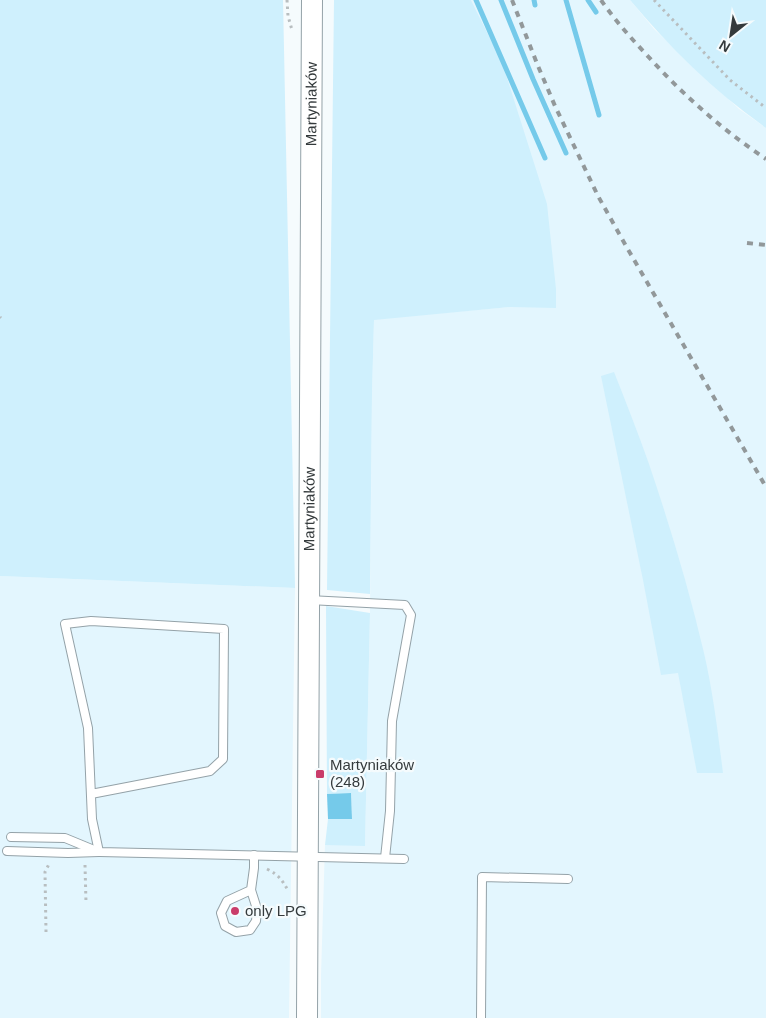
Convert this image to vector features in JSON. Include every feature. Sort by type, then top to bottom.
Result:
[{"type":"main road","name":"Martyniaków","points":[[307,1018],[312,0]]},
{"type":"lane","points":[[309,600],[405,605],[411,615],[392,721],[390,811],[385,858]]},
{"type":"lane","points":[[91,794],[210,771],[223,760],[224,629],[91,621],[65,624],[88,728],[92,819],[99,852]]},
{"type":"lane","points":[[12,837],[65,838],[99,852]]},
{"type":"lane","points":[[7,851],[404,859]]},
{"type":"lane","points":[[250,890],[228,901],[221,913],[225,926],[236,932],[250,930],[256,921],[257,908],[250,890],[254,856]]},
{"type":"lane","points":[[481,1018],[482,877],[568,879]]},
{"type":"path","points":[[654,0],[730,80],[766,108]]},
{"type":"path","points":[[46,932],[45,872],[48,864],[54,861]]},
{"type":"path","points":[[79,861],[85,863],[86,903]]},
{"type":"path","points":[[254,868],[264,868],[276,873],[290,894]]},
{"type":"shaded area","points":[[0,0],[283,0],[295,588],[0,576]]},
{"type":"shaded area","points":[[334,0],[471,0],[502,62],[547,204],[556,289],[556,308],[511,307],[374,320],[370,594],[327,590]]},
{"type":"shaded area","points":[[471,0],[630,0],[654,29],[739,109],[766,128],[766,1018],[321,1018],[325,845],[365,845],[374,319],[511,307],[556,307],[502,62]]},
{"type":"shaded area","points":[[630,0],[766,0],[766,128],[694,68]]},
{"type":"shaded area","points":[[614,372],[649,464],[672,534],[692,605],[710,683],[723,773],[697,773],[678,673],[661,675],[601,376]]},
{"type":"shaded area","points":[[0,576],[295,588],[289,1018],[0,1018]]},
{"type":"shaded area","points":[[326,606],[370,613],[365,846],[325,845],[328,819],[352,819],[351,793],[327,794]]},
{"type":"water","points":[[351,793],[352,819],[328,819],[327,794]]},
{"type":"waterway","points":[[476,0],[545,158]]},
{"type":"waterway","points":[[501,0],[566,153]]},
{"type":"waterway","points":[[534,0],[535,5]]},
{"type":"waterway","points":[[566,0],[599,115]]},
{"type":"waterway","points":[[588,0],[596,12]]},
{"type":"railway","points":[[512,0],[555,106],[598,196],[766,487]]},
{"type":"railway","points":[[601,0],[633,40],[687,96],[717,123],[766,159]]},
{"type":"railway","points":[[747,243],[766,245]]},
{"type":"place","name":"Martyniaków (248)","points":[[320,774]]},
{"type":"place","name":"only LPG","points":[[235,911]]}]
